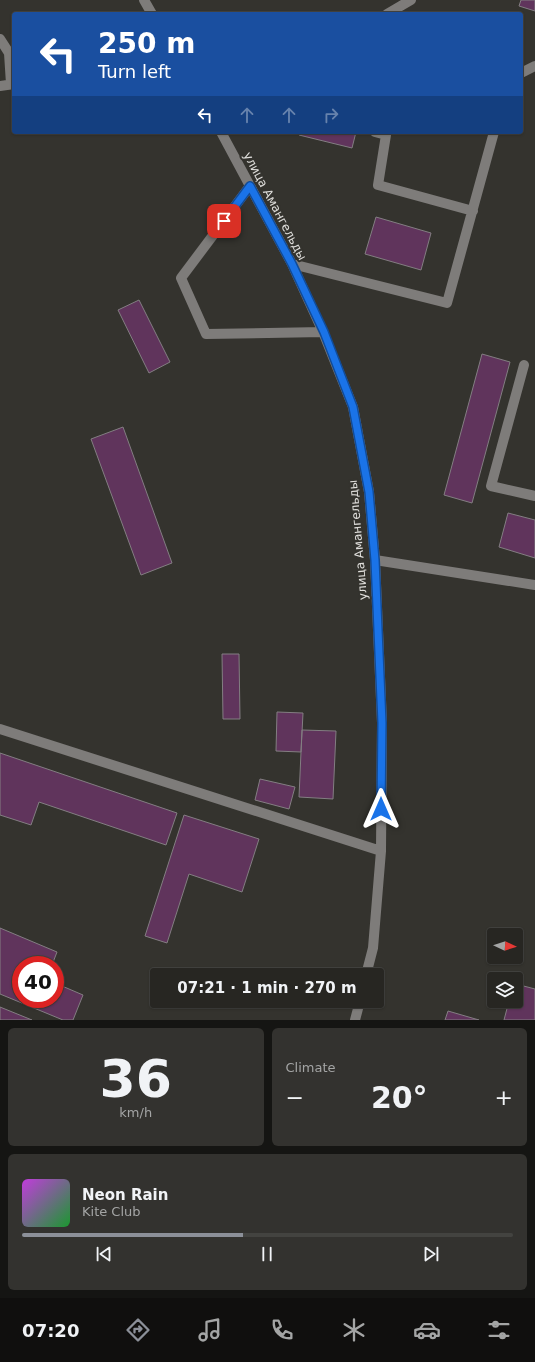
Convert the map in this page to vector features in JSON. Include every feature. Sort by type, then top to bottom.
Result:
[{"type":"street","points":[[144,0],[151,12]]},
{"type":"street","points":[[390,12],[411,0]]},
{"type":"street","points":[[0,39],[9,53],[12,76]]},
{"type":"street","points":[[523,72],[535,66]]},
{"type":"street","points":[[0,86],[12,84]]},
{"type":"street","name":"улица Амангельды","points":[[222,134],[292,264],[324,332],[353,407],[369,492],[375,560],[382,723],[381,851],[373,948],[368,968]]},
{"type":"street","points":[[382,134],[386,135],[378,185],[473,211]]},
{"type":"street","points":[[292,264],[447,303],[493,134]]},
{"type":"street","points":[[250,186],[181,278],[206,334],[324,332]]},
{"type":"street","points":[[524,365],[491,486],[535,496]]},
{"type":"street","points":[[375,560],[535,585]]},
{"type":"street","points":[[0,729],[381,851]]},
{"type":"street","points":[[355,1020],[358,1008]]},
{"type":"building","points":[[521,0],[535,0],[535,11],[519,6]]},
{"type":"building","points":[[299,134],[356,134],[352,148]]},
{"type":"building","points":[[376,217],[431,233],[421,270],[365,254]]},
{"type":"building","points":[[139,300],[170,362],[149,373],[118,310]]},
{"type":"building","points":[[482,354],[510,362],[472,503],[444,495]]},
{"type":"building","points":[[123,427],[172,563],[141,575],[91,439]]},
{"type":"building","points":[[508,513],[535,520],[535,558],[499,547]]},
{"type":"building","points":[[222,654],[239,654],[240,719],[223,719]]},
{"type":"building","points":[[277,712],[303,713],[301,752],[276,751]]},
{"type":"building","points":[[302,730],[336,731],[333,799],[299,797]]},
{"type":"building","points":[[0,753],[177,813],[166,845],[39,802],[31,825],[0,815]]},
{"type":"building","points":[[260,779],[295,787],[289,809],[255,800]]},
{"type":"building","points":[[184,815],[259,839],[242,892],[189,874],[167,943],[145,936]]},
{"type":"building","points":[[0,928],[57,952],[55,956],[12,956],[12,999],[0,994]]},
{"type":"building","points":[[523,986],[535,989],[535,1020],[504,1020],[507,1008],[523,1008]]},
{"type":"building","points":[[64,987],[83,995],[73,1020],[63,1020],[34,1008],[64,1008]]},
{"type":"building","points":[[0,1007],[32,1020],[0,1020]]},
{"type":"building","points":[[448,1011],[479,1020],[445,1020]]},
{"type":"route","points":[[224,221],[250,186],[292,264],[324,332],[353,407],[369,492],[375,560],[382,723],[381,809]]}]
